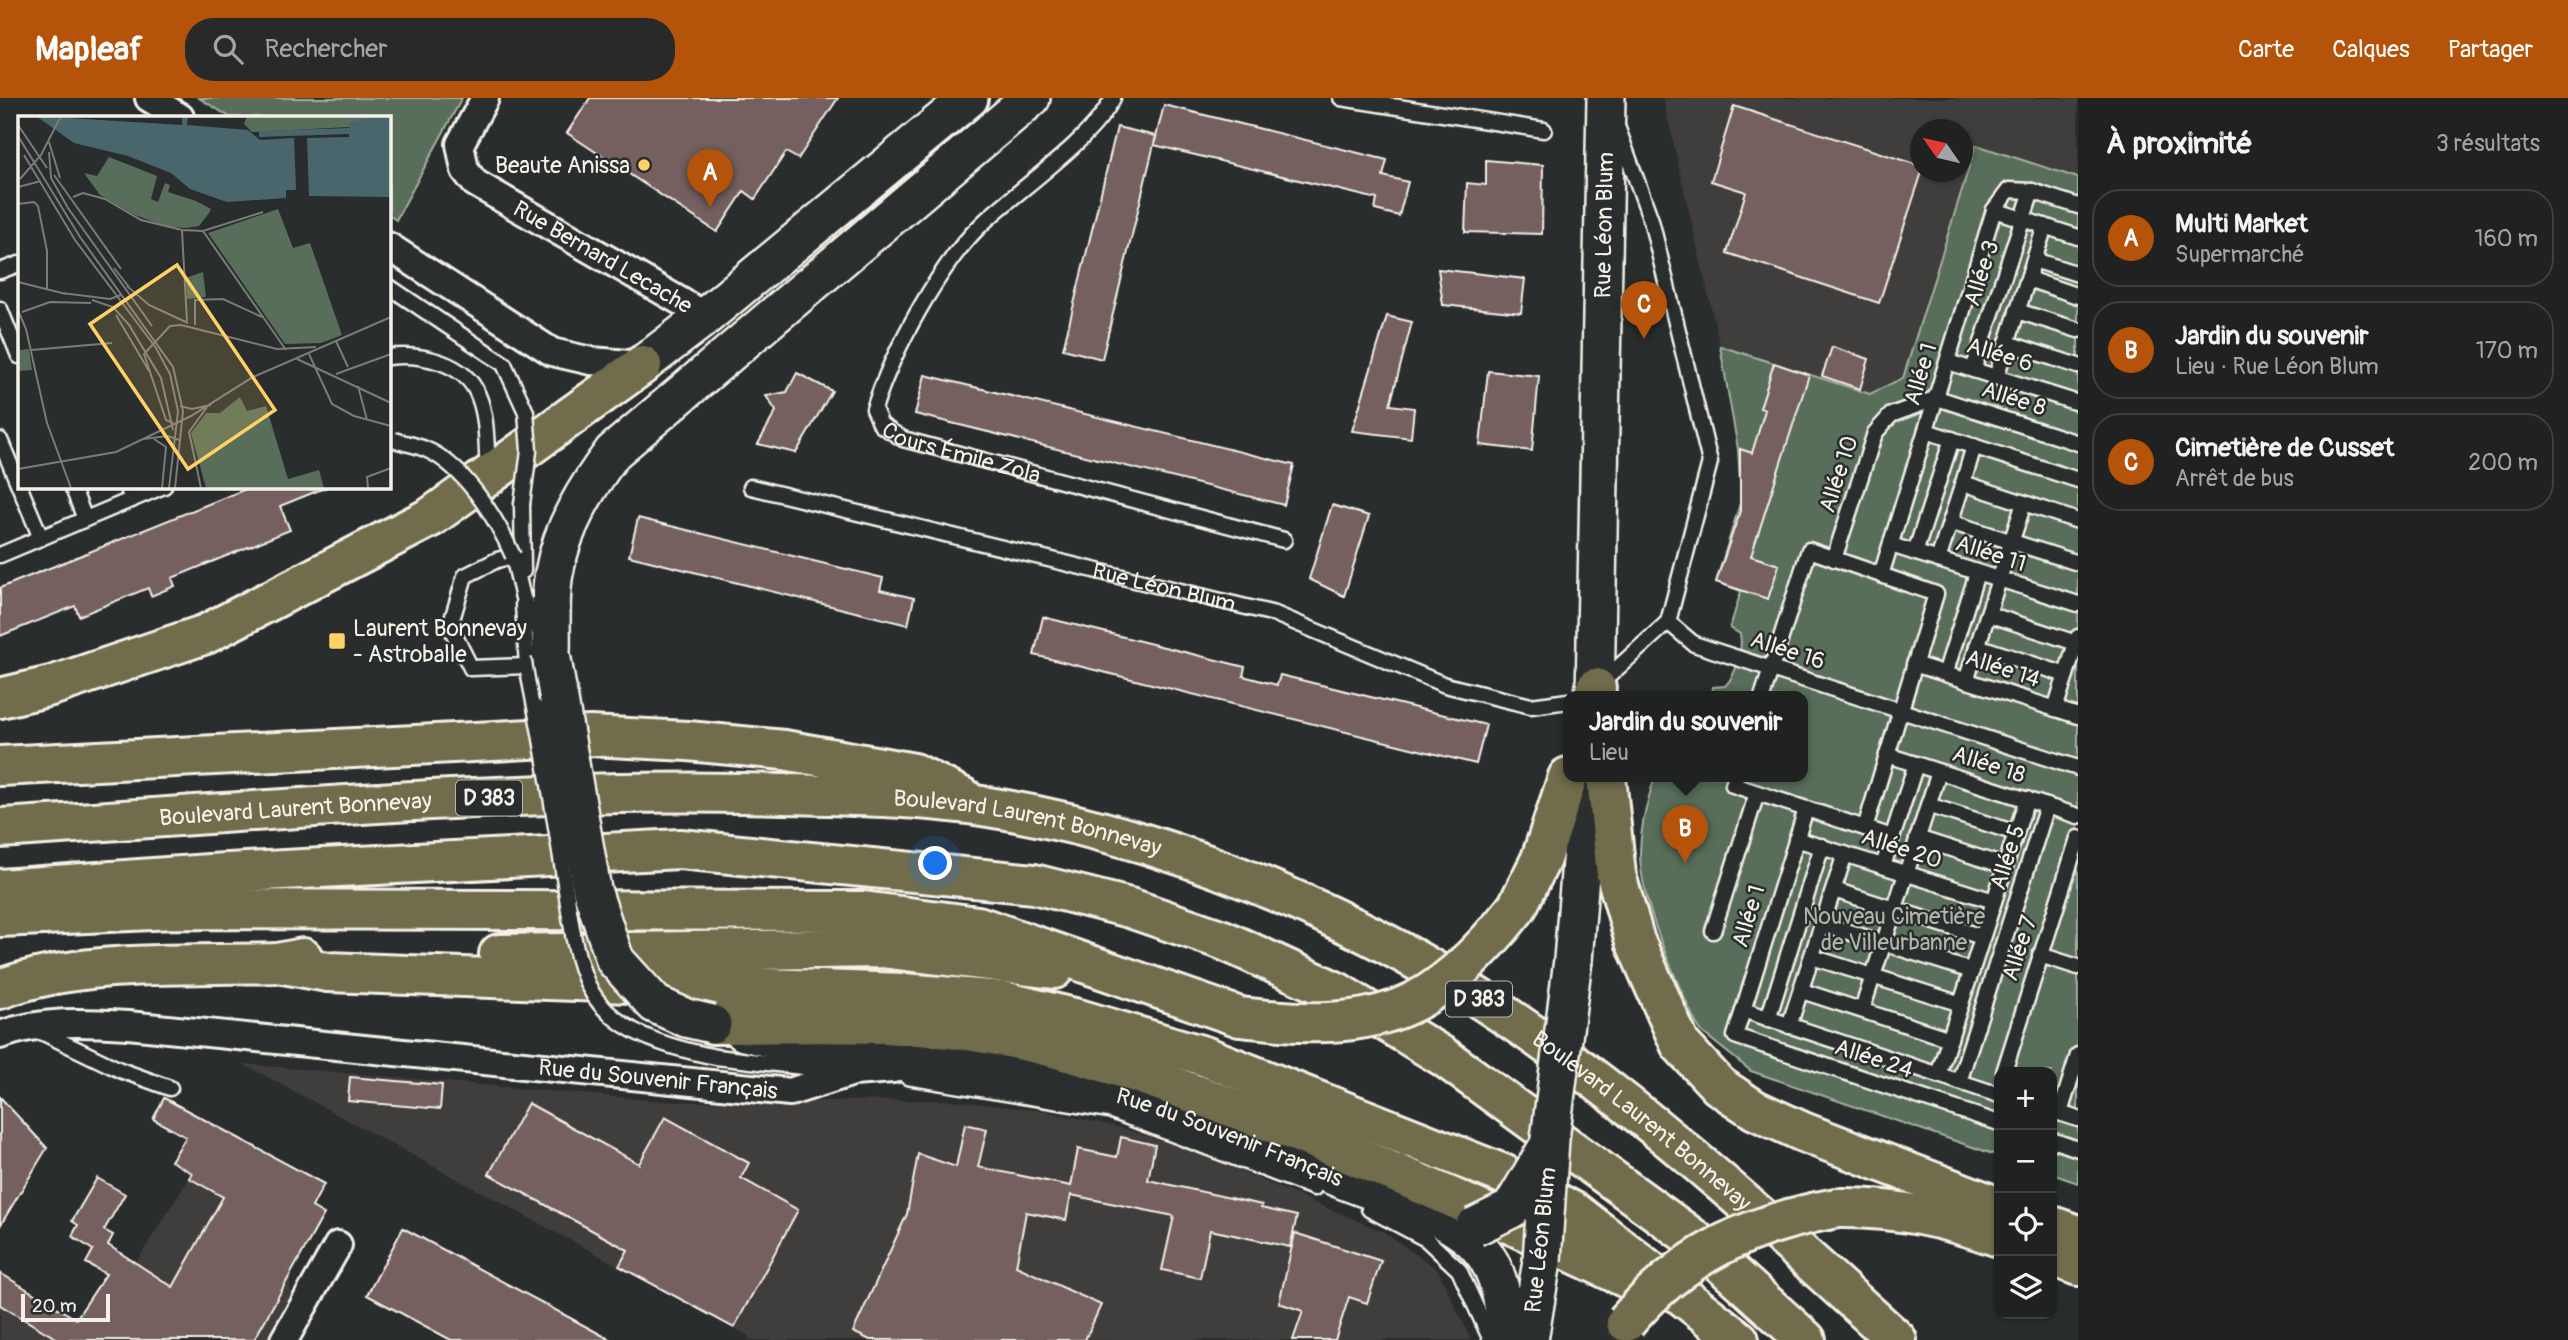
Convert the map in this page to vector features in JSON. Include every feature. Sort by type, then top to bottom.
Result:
[{"type":"highway","points":[[0,698],[51,686],[206,634],[431,517],[642,365]]},
{"type":"highway","points":[[0,766],[590,736],[785,750],[914,773],[979,805]]},
{"type":"highway","points":[[0,917],[174,909],[863,911],[978,926],[1240,1017],[1292,1023],[1347,1020],[1401,1008],[1443,982],[1484,949],[1517,908],[1541,859],[1566,782]]},
{"type":"highway","points":[[1607,782],[1616,875],[1635,941],[1680,1044],[1719,1086],[1755,1110],[1804,1132],[1994,1205]]},
{"type":"highway","name":"Boulevard Laurent Bonnevay","points":[[0,828],[492,798],[664,792],[819,794],[979,805],[1144,842],[1245,878],[1358,930],[1480,1000],[1605,1089],[1725,1184],[1897,1340]]},
{"type":"highway","points":[[0,889],[209,874],[680,849],[1034,884],[1130,908],[1223,940],[1338,992],[1444,1056],[1695,1239],[1806,1340]]},
{"type":"highway","points":[[0,989],[33,976],[123,968],[278,963],[324,954],[881,947],[1139,981]]},
{"type":"highway","points":[[278,963],[328,972],[903,993],[1003,1001],[1082,1020],[1204,1056],[1503,1174],[1576,1213],[1730,1332]]},
{"type":"highway","points":[[714,1041],[909,1025],[1002,1036],[1100,1059],[1276,1124],[1484,1209],[1730,1332]]},
{"type":"highway","points":[[1621,1331],[1667,1280],[1715,1246],[1755,1227],[1837,1208],[1880,1207],[1925,1214],[1994,1235]]},
{"type":"highway","points":[[2057,1228],[2078,1236]]},
{"type":"highway","points":[[2057,1258],[2078,1266]]},
{"type":"main road","points":[[642,365],[706,316],[968,98]]},
{"type":"main road","points":[[959,1063],[810,1047],[714,1041],[686,1018],[654,1004],[615,960],[592,890],[545,664],[554,573],[565,531],[586,488],[613,452],[1031,98]]},
{"type":"main road","name":"Rue Léon Blum","points":[[1588,691],[1606,98]]},
{"type":"main road","name":"Rue Léon Blum","points":[[1529,1340],[1542,1261],[1550,1139],[1573,960],[1588,782]]},
{"type":"main road","name":"Rue du Souvenir Français","points":[[959,1063],[1093,1088],[1223,1132],[1464,1227]]},
{"type":"main road","name":"Rue Léon Blum","points":[[1506,1340],[1505,1311],[1494,1268],[1464,1227],[1511,1209],[1536,1170],[1550,1139]]},
{"type":"street","points":[[149,98],[178,116]]},
{"type":"street","name":"Rue Bernard Lecache","points":[[485,98],[460,144],[465,170],[475,183],[706,316]]},
{"type":"street","points":[[390,247],[552,352],[592,361],[642,365]]},
{"type":"street","name":"Rue du Souvenir Français","points":[[0,1035],[28,1025],[77,1022],[128,1025],[790,1091],[853,1072],[959,1063]]},
{"type":"street","points":[[284,1340],[338,1245]]},
{"type":"lane","name":"Cours Émile Zola","points":[[1113,98],[1083,134],[982,223],[951,256],[883,380],[874,409],[881,425],[903,439],[1284,540]]},
{"type":"lane","points":[[1341,98],[1544,130]]},
{"type":"lane","points":[[1593,691],[1668,622],[1710,461],[1651,220],[1606,98]]},
{"type":"lane","name":"Allée 1","points":[[1881,575],[1994,210],[2008,190],[2032,191]]},
{"type":"lane","points":[[2032,191],[2078,206]]},
{"type":"lane","name":"Allée 3","points":[[1973,370],[2032,191]]},
{"type":"lane","points":[[1994,210],[2078,237]]},
{"type":"lane","points":[[1996,377],[2045,226]]},
{"type":"lane","points":[[2034,260],[2078,274]]},
{"type":"lane","points":[[0,271],[18,264]]},
{"type":"lane","points":[[2028,279],[2078,296]]},
{"type":"lane","points":[[390,287],[504,364],[526,412],[528,451],[522,504],[523,598],[545,664]]},
{"type":"lane","points":[[0,309],[18,354]]},
{"type":"lane","points":[[2017,311],[2078,330]]},
{"type":"lane","points":[[2007,343],[2078,366]]},
{"type":"lane","points":[[390,357],[431,359],[453,368],[467,379],[478,394],[485,422],[489,476]]},
{"type":"lane","name":"Allée 6","points":[[1948,362],[2078,403]]},
{"type":"lane","name":"Allée 8","points":[[1937,398],[2078,443]]},
{"type":"lane","name":"Allée 10","points":[[1834,559],[1875,433],[1891,415],[1937,398]]},
{"type":"lane","points":[[1926,431],[2078,480]]},
{"type":"lane","points":[[1915,553],[1952,439]]},
{"type":"lane","points":[[0,440],[18,483]]},
{"type":"lane","points":[[391,440],[426,449],[452,465],[500,525],[513,556],[523,598],[545,664],[535,708],[575,940],[589,988],[608,1011],[633,1031],[671,1048],[714,1041],[853,1072],[905,1076],[1110,1110],[1324,1191]]},
{"type":"lane","points":[[1938,560],[1974,446]]},
{"type":"lane","points":[[1963,483],[2078,521]]},
{"type":"lane","name":"Rue Léon Blum","points":[[751,486],[1275,614],[1445,685],[1531,706],[1563,700]]},
{"type":"lane","points":[[20,488],[41,538]]},
{"type":"lane","points":[[73,488],[85,519]]},
{"type":"lane","points":[[0,555],[85,519],[129,493],[154,488]]},
{"type":"lane","points":[[1966,681],[2024,503]]},
{"type":"lane","points":[[1950,522],[2078,563]]},
{"type":"lane","name":"Allée 11","points":[[1891,545],[2078,604]]},
{"type":"lane","points":[[1764,691],[1810,550],[1936,594],[1865,828]]},
{"type":"lane","points":[[513,556],[497,560],[465,576],[450,626],[471,668],[545,664]]},
{"type":"lane","points":[[1945,674],[1977,573]]},
{"type":"lane","points":[[1988,614],[2077,640],[2055,709]]},
{"type":"lane","name":"Allée 16","points":[[1668,622],[1694,644],[2078,768]]},
{"type":"lane","points":[[1977,646],[2066,675]]},
{"type":"lane","name":"Allée 14","points":[[1914,664],[2077,714]]},
{"type":"lane","name":"Allée 18","points":[[1887,755],[2078,816]]},
{"type":"lane","points":[[1883,866],[1916,764]]},
{"type":"lane","points":[[1862,1010],[1939,772]]},
{"type":"lane","points":[[1734,782],[1733,785],[1892,837]]},
{"type":"lane","points":[[1713,931],[1757,793]]},
{"type":"lane","points":[[1938,1075],[2027,799]]},
{"type":"lane","points":[[1928,805],[2016,833]]},
{"type":"lane","name":"Allée 5","points":[[1959,1082],[2047,806]]},
{"type":"lane","name":"Allée 1","points":[[1735,1036],[1806,809]]},
{"type":"lane","points":[[1917,838],[2005,866]]},
{"type":"lane","name":"Allée 7","points":[[2006,1067],[2078,838]]},
{"type":"lane","name":"Allée 20","points":[[1796,839],[1994,901]]},
{"type":"lane","points":[[1768,1019],[1822,846]]},
{"type":"lane","points":[[1789,1026],[1845,854]]},
{"type":"lane","points":[[1834,890],[1982,937]]},
{"type":"lane","points":[[1823,924],[1972,971]]},
{"type":"lane","points":[[2040,955],[2078,967]]},
{"type":"lane","points":[[1812,957],[1961,1004]]},
{"type":"lane","points":[[1802,991],[1950,1039]]},
{"type":"lane","points":[[1743,1010],[1959,1082],[1994,1090]]},
{"type":"lane","points":[[28,1025],[120,1070],[170,1088]]},
{"type":"lane","name":"Allée 24","points":[[1735,1036],[1994,1121]]},
{"type":"lane","points":[[2057,1110],[2074,1078],[2078,1055]]},
{"type":"lane","points":[[2057,1112],[2078,1119]]},
{"type":"lane","points":[[2057,1142],[2078,1149]]},
{"type":"lane","points":[[1349,1201],[1387,1216],[1426,1239],[1460,1269],[1491,1340]]},
{"type":"shaded area","points":[[1663,98],[2078,98],[2078,178],[1976,146],[1973,156],[1973,119],[1910,119],[1910,182],[1965,182],[1903,378],[1870,394],[1720,346]]},
{"type":"shaded area","points":[[243,1064],[674,1102],[946,1100],[1045,1111],[1122,1128],[1197,1153],[1384,1232],[1438,1270],[1471,1340],[748,1340],[749,1336]]},
{"type":"shaded area","points":[[207,1150],[324,1214],[290,1276],[294,1340],[0,1340],[0,1273],[94,1329]]},
{"type":"green space","points":[[199,98],[462,98],[396,220],[390,216],[390,116],[228,116]]},
{"type":"green space","name":"Nouveau Cimetière de Villeurbanne","points":[[1976,145],[2078,178],[2078,1183],[2057,1176],[2057,1067],[1994,1067],[1994,1154],[1751,1071],[1702,1032],[1696,1023],[1670,964],[1647,897],[1640,856],[1641,836],[1653,782],[1808,782],[1808,691],[1712,691],[1713,687],[1725,686],[1729,681],[1736,668],[1741,647],[1740,634],[1730,628],[1741,591],[1716,582],[1741,500],[1738,449],[1720,346],[1870,394],[1903,378],[1964,182],[1973,182],[1973,155]]},
{"type":"building","points":[[590,98],[838,98],[798,159],[786,152],[755,199],[744,191],[717,232],[567,133]]},
{"type":"building","points":[[1164,105],[1387,160],[1383,176],[1408,182],[1399,216],[1375,210],[1377,199],[1154,145]]},
{"type":"building","points":[[1734,106],[1910,162],[1910,182],[1919,182],[1879,303],[1727,253],[1746,192],[1711,181]]},
{"type":"building","points":[[1117,127],[1156,136],[1102,359],[1063,349]]},
{"type":"building","points":[[1486,160],[1543,165],[1542,234],[1465,232],[1467,183],[1486,185]]},
{"type":"building","points":[[1438,269],[1525,279],[1521,313],[1443,305]]},
{"type":"building","points":[[1387,316],[1412,322],[1390,405],[1414,408],[1411,438],[1352,431]]},
{"type":"building","points":[[1832,347],[1869,359],[1860,389],[1822,376]]},
{"type":"building","points":[[1774,363],[1809,375],[1751,556],[1779,565],[1768,599],[1716,582],[1740,511],[1740,449],[1752,453],[1765,410],[1760,408]]},
{"type":"building","points":[[1488,371],[1539,376],[1532,451],[1480,445]]},
{"type":"building","points":[[797,373],[832,391],[796,453],[758,444],[776,411],[766,396],[787,392]]},
{"type":"building","points":[[925,375],[1294,465],[1284,505],[915,414]]},
{"type":"building","points":[[248,488],[325,488],[280,506],[290,530],[172,578],[175,586],[151,596],[148,588],[79,616],[75,606],[0,636],[0,588]]},
{"type":"building","points":[[1332,505],[1369,516],[1344,596],[1309,579]]},
{"type":"building","points":[[638,518],[883,578],[880,590],[914,598],[908,625],[629,556]]},
{"type":"building","points":[[1043,617],[1245,667],[1243,676],[1277,685],[1280,675],[1486,725],[1476,764],[1034,655]]},
{"type":"building","points":[[350,1077],[442,1085],[440,1109],[348,1101]]},
{"type":"building","points":[[0,1097],[47,1148],[0,1226]]},
{"type":"building","points":[[164,1098],[324,1184],[312,1207],[324,1214],[254,1340],[59,1340],[0,1305],[0,1273],[76,1319],[106,1274],[86,1263],[93,1250],[72,1236],[78,1225],[72,1221],[97,1178],[125,1194],[104,1230],[113,1235],[108,1245],[173,1287],[223,1197],[189,1178],[192,1173],[171,1161],[186,1137],[153,1119]]},
{"type":"building","points":[[528,1103],[639,1164],[665,1117],[749,1163],[741,1178],[798,1210],[734,1328],[619,1266],[628,1250],[489,1174]]},
{"type":"building","points":[[965,1124],[987,1129],[978,1167],[1071,1186],[1078,1149],[1117,1157],[1121,1137],[1155,1145],[1148,1180],[1262,1205],[1261,1208],[1297,1216],[1290,1247],[1210,1230],[1200,1278],[1162,1270],[1174,1216],[1071,1195],[1066,1220],[1026,1212],[1016,1266],[1101,1305],[1085,1340],[870,1340],[853,1332],[907,1214],[918,1154],[956,1167]]},
{"type":"building","points":[[403,1228],[611,1340],[451,1340],[367,1295]]},
{"type":"building","points":[[1295,1233],[1381,1261],[1367,1303],[1349,1297],[1335,1340],[1293,1340],[1303,1311],[1279,1303]]},
{"type":"place","name":"Beaute Anissa","points":[[644,165]]},
{"type":"place","name":"Multi Market","points":[[710,207]]},
{"type":"place","name":"Cimetière de Cusset","points":[[1644,339]]},
{"type":"place","name":"Laurent Bonnevay - Astroballe","points":[[337,641]]},
{"type":"place","name":"Jardin du souvenir","points":[[1685,863]]}]
